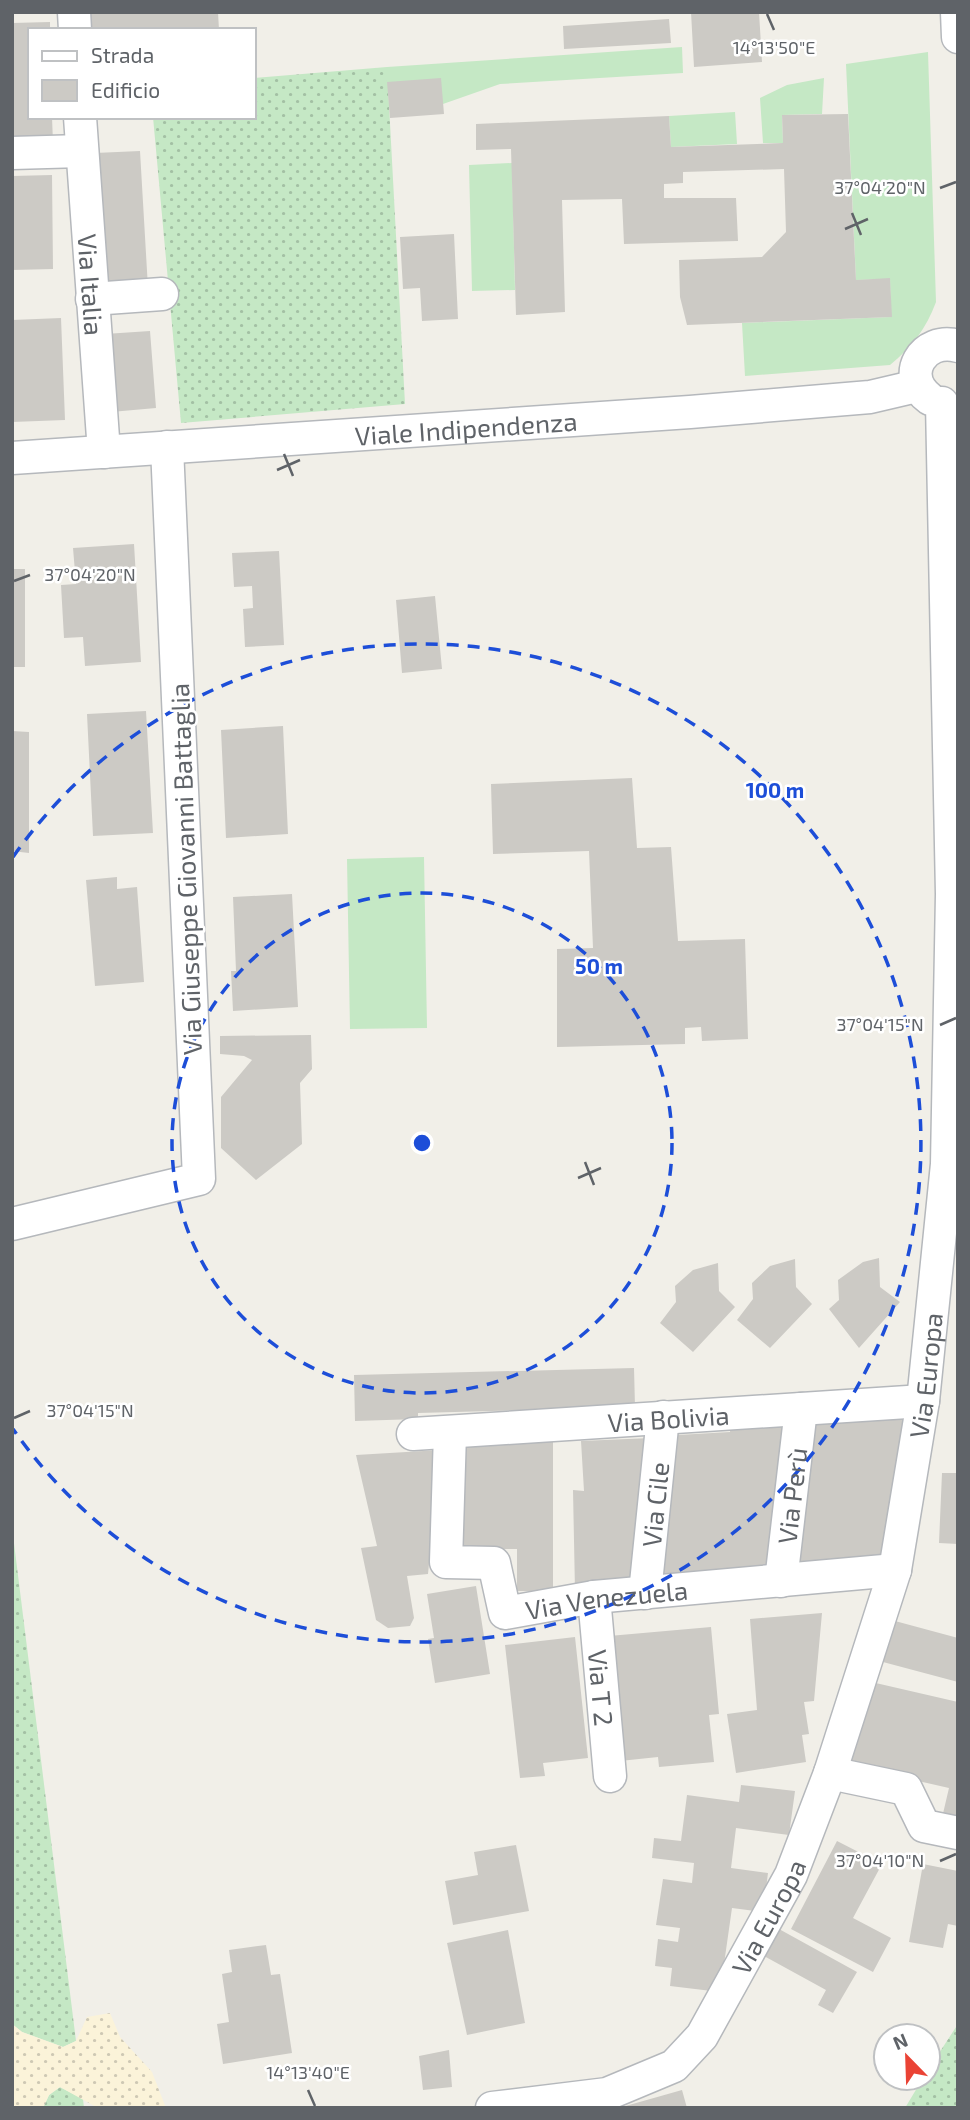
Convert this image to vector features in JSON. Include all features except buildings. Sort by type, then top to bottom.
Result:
[{"type":"street","points":[[957,12],[958,37]]},
{"type":"street","name":"Via Italia","points":[[80,119],[104,452]]},
{"type":"street","points":[[12,153],[82,151]]},
{"type":"street","points":[[92,299],[162,294]]},
{"type":"street","name":"Via Europa","points":[[492,2108],[607,2094],[674,2066],[702,2036],[791,1875],[830,1773],[895,1570],[923,1401],[948,1279],[947,1164],[952,894],[951,566],[939,397],[915,372],[919,358],[929,348],[957,340]]},
{"type":"street","name":"Viale Indipendenza","points":[[12,458],[704,411],[870,397],[939,397]]},
{"type":"street","name":"Via Giuseppe Giovanni Battaglia","points":[[12,1224],[199,1179],[167,447]]},
{"type":"street","name":"Via Bolivia","points":[[413,1434],[923,1401]]},
{"type":"street","name":"Via Perù","points":[[781,1581],[801,1409]]},
{"type":"street","name":"Via Cile","points":[[645,1593],[663,1417]]},
{"type":"street","name":"Via Venezuela","points":[[450,1433],[446,1562],[495,1563],[505,1613],[593,1597],[895,1570]]},
{"type":"street","name":"Via T 2","points":[[593,1597],[610,1776]]},
{"type":"street","points":[[830,1773],[906,1788],[924,1826],[958,1832]]},
{"type":"green space","points":[[682,47],[683,73],[500,84],[443,104],[387,82],[387,67]]},
{"type":"green space","points":[[928,52],[936,302],[928,321],[912,344],[890,365],[745,376],[742,323],[891,317],[890,279],[856,280],[846,64]]},
{"type":"green space","points":[[387,67],[405,404],[181,423],[153,119],[256,119],[256,78]]},
{"type":"green space","points":[[824,78],[822,114],[782,115],[783,143],[763,143],[760,98],[787,85]]},
{"type":"green space","points":[[735,112],[737,144],[671,147],[669,116]]},
{"type":"green space","points":[[512,163],[515,290],[472,291],[469,165]]},
{"type":"green space","points":[[424,857],[427,1028],[350,1029],[347,859]]},
{"type":"green space","points":[[12,1527],[76,2041],[63,2047],[22,2032],[12,2024]]},
{"type":"green space","points":[[958,2024],[958,2108],[905,2108],[915,2092],[942,2092],[942,2049]]},
{"type":"green space","points":[[60,2087],[83,2099],[84,2108],[43,2108],[49,2095]]},
{"type":"sand","points":[[110,2013],[120,2037],[152,2072],[166,2108],[98,2108],[60,2087],[49,2095],[43,2108],[12,2108],[12,2024],[22,2032],[63,2047],[76,2041],[87,2017]]}]
